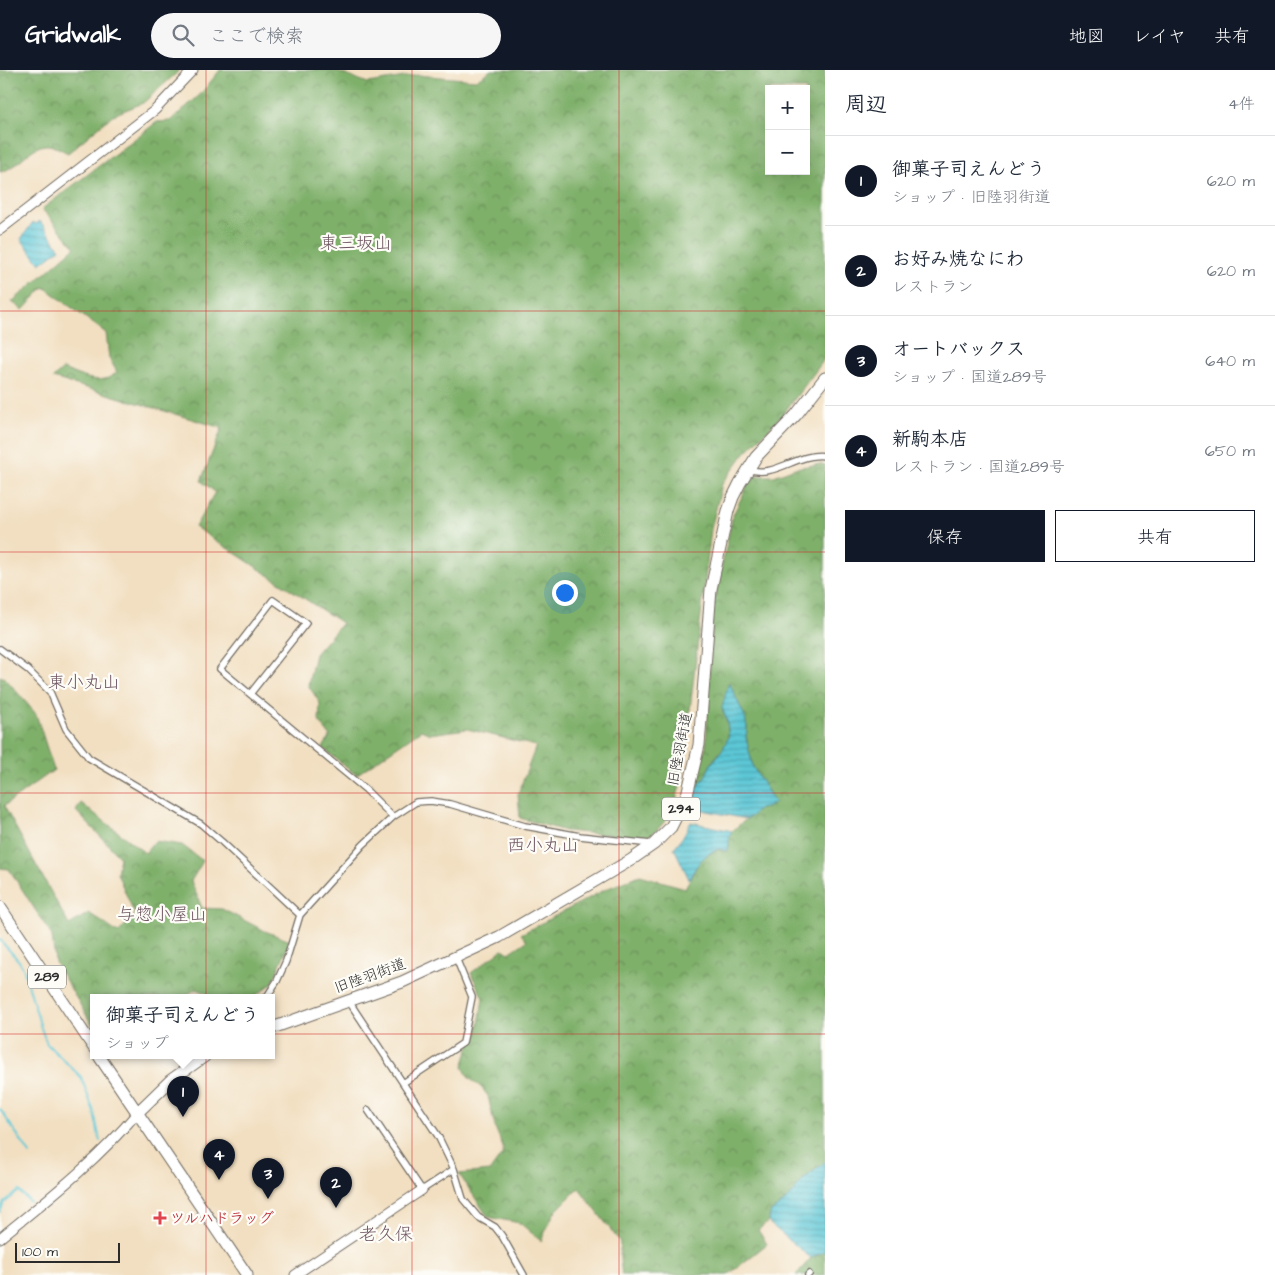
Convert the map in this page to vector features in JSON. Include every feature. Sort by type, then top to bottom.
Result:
[{"type":"highway","name":"旧陸羽街道","points":[[275,1027],[402,982],[499,938],[631,860],[654,844],[671,827],[687,795],[699,745],[711,589],[728,511],[740,483],[756,457],[796,415],[825,378]]},
{"type":"highway","name":"289","points":[[0,907],[90,1042]]},
{"type":"highway","points":[[101,1059],[247,1275]]},
{"type":"highway","points":[[137,1113],[171,1080],[201,1059]]},
{"type":"street","points":[[0,230],[155,110],[192,70]]},
{"type":"street","points":[[748,468],[757,472],[765,472],[808,456],[825,456]]},
{"type":"street","points":[[250,694],[306,623],[273,600],[220,669],[250,694],[366,790],[394,817]]},
{"type":"street","points":[[0,649],[28,670],[50,692],[66,729],[90,758],[200,824],[300,915]]},
{"type":"street","points":[[269,994],[286,962],[300,915],[363,845],[394,817],[416,802],[432,801],[450,804],[525,826],[580,836],[654,844]]},
{"type":"street","points":[[403,1083],[463,1043],[472,997],[456,958]]},
{"type":"street","points":[[348,1000],[438,1136],[454,1169],[463,1198],[478,1217],[495,1227],[524,1275]]},
{"type":"street","points":[[368,1110],[422,1190]]},
{"type":"street","points":[[0,1238],[46,1201],[116,1139],[137,1113]]},
{"type":"street","points":[[296,1275],[454,1169]]},
{"type":"green space","points":[[0,70],[180,70],[143,103],[113,115],[68,153],[59,148],[42,145],[7,170],[0,172]]},
{"type":"green space","points":[[220,70],[332,70],[368,83],[417,75],[476,80],[491,70],[825,70],[825,357],[780,418],[744,454],[722,484],[711,529],[682,778],[671,812],[662,825],[647,838],[565,831],[520,818],[518,794],[536,746],[467,729],[430,734],[421,730],[356,775],[323,748],[330,736],[319,721],[320,703],[308,685],[315,654],[342,623],[195,527],[215,492],[201,481],[222,428],[53,378],[63,369],[97,380],[111,377],[117,372],[109,358],[106,333],[44,287],[23,310],[12,302],[75,247],[42,209],[157,122],[170,121],[200,95]]},
{"type":"green space","points":[[825,465],[825,1162],[804,1179],[788,1199],[771,1212],[768,1222],[758,1230],[767,1244],[728,1275],[622,1275],[620,1242],[579,1188],[554,1213],[541,1241],[520,1223],[488,1217],[459,1174],[490,1171],[503,1153],[503,1147],[495,1127],[488,1096],[481,1087],[469,1078],[463,1067],[472,1038],[477,1037],[483,998],[471,973],[503,949],[509,953],[527,941],[521,934],[606,889],[640,875],[685,888],[701,858],[719,849],[725,852],[729,846],[728,838],[733,830],[759,809],[766,808],[775,803],[753,767],[746,738],[747,727],[738,701],[722,710],[728,726],[727,741],[703,779],[699,784],[696,782],[706,745],[713,607],[733,515],[752,476],[774,476],[795,468]]},
{"type":"green space","points":[[0,676],[5,678],[36,714],[54,770],[4,806],[69,925],[89,913],[118,933],[135,915],[117,873],[120,857],[76,811],[81,803],[145,853],[155,841],[182,845],[203,861],[191,881],[202,908],[222,909],[265,931],[290,941],[272,984],[258,994],[208,994],[196,989],[188,994],[90,994],[90,1021],[55,962],[52,936],[9,869],[0,868]]},
{"type":"green space","points":[[825,1251],[825,1275],[796,1275],[811,1258]]},
{"type":"water","points":[[40,221],[60,249],[40,264],[21,239],[33,222],[36,224]]},
{"type":"water","points":[[730,684],[745,717],[747,727],[746,738],[753,767],[775,803],[766,808],[759,809],[746,819],[690,806],[699,784],[704,779],[711,764],[722,751],[729,736],[727,721],[722,708],[728,685]]},
{"type":"water","points":[[691,822],[732,831],[728,851],[719,849],[713,851],[698,865],[689,879],[674,848]]},
{"type":"water","points":[[825,1162],[825,1251],[811,1258],[768,1222],[771,1212],[788,1199],[804,1179]]},
{"type":"waterway","points":[[0,940],[19,961],[24,970],[47,1044],[81,1077],[94,1112],[100,1141]]},
{"type":"waterway","points":[[0,1109],[30,1154]]},
{"type":"waterway","points":[[0,1212],[4,1203],[19,1191],[30,1202]]},
{"type":"place","name":"御菓子司えんどう","points":[[183,1117]]},
{"type":"place","name":"新駒本店","points":[[219,1180]]},
{"type":"place","name":"オートバックス","points":[[268,1199]]},
{"type":"place","name":"お好み焼なにわ","points":[[336,1208]]},
{"type":"place","name":"ツルハドラッグ","points":[[160,1218]]},
{"type":"district","name":"東三坂山","points":[[356,243]]},
{"type":"district","name":"東小丸山","points":[[84,682]]},
{"type":"district","name":"西小丸山","points":[[543,845]]},
{"type":"district","name":"与惣小屋山","points":[[162,914]]},
{"type":"district","name":"老久保","points":[[386,1234]]}]
